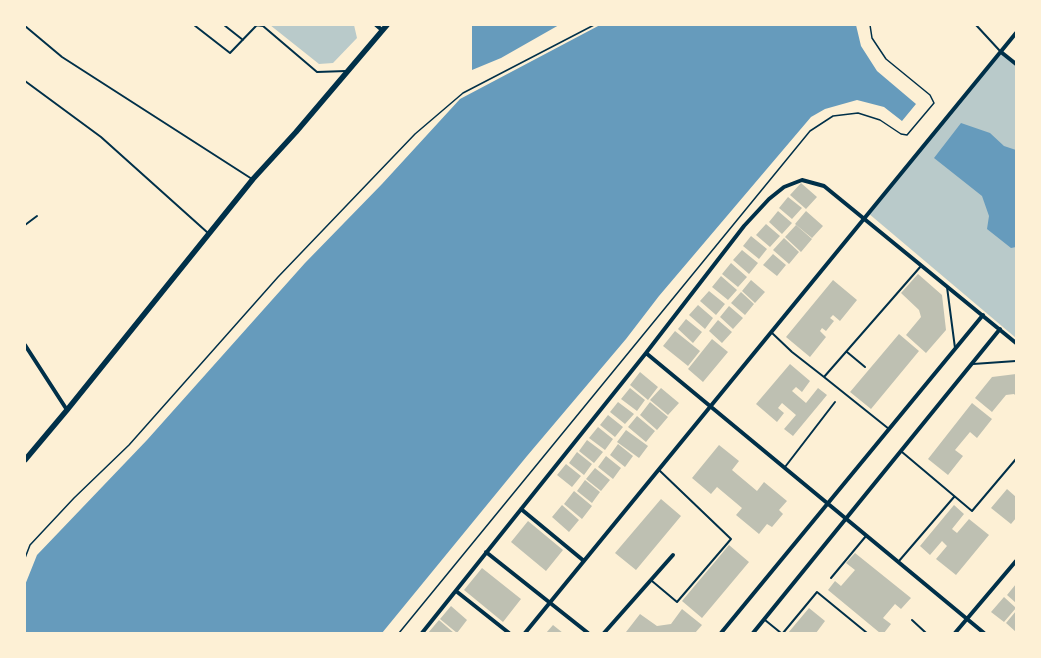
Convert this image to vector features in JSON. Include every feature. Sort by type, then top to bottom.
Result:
[{"type":"street","points":[[376,25],[382,30]]},
{"type":"street","points":[[25,460],[253,179],[387,25]]},
{"type":"street","points":[[525,633],[1016,33]]},
{"type":"street","points":[[1001,52],[1016,64]]},
{"type":"street","points":[[422,633],[646,353],[744,226],[769,199],[784,187],[802,180],[824,186],[864,217],[1016,343]]},
{"type":"street","points":[[721,633],[983,315]]},
{"type":"street","points":[[753,633],[1000,329]]},
{"type":"street","points":[[25,345],[67,410]]},
{"type":"street","points":[[646,353],[984,633]]},
{"type":"street","points":[[521,509],[584,561]]},
{"type":"street","points":[[486,552],[588,633]]},
{"type":"street","points":[[604,633],[672,555]]},
{"type":"street","points":[[955,633],[1016,561]]},
{"type":"street","points":[[456,590],[509,633]]},
{"type":"lane","points":[[194,25],[230,53],[255,25],[262,26],[317,72],[347,71]]},
{"type":"lane","points":[[224,25],[243,40]]},
{"type":"lane","points":[[976,25],[1001,52]]},
{"type":"lane","points":[[25,26],[62,58],[253,179]]},
{"type":"lane","points":[[25,81],[101,137],[209,234]]},
{"type":"lane","points":[[25,225],[37,216]]},
{"type":"lane","points":[[824,377],[922,265]]},
{"type":"lane","points":[[947,286],[955,348]]},
{"type":"lane","points":[[771,332],[792,352],[889,429]]},
{"type":"lane","points":[[847,352],[865,367]]},
{"type":"lane","points":[[972,364],[1016,361]]},
{"type":"lane","points":[[784,468],[835,402]]},
{"type":"lane","points":[[901,451],[972,511],[1016,459]]},
{"type":"lane","points":[[651,580],[677,602],[731,539],[659,470]]},
{"type":"lane","points":[[898,562],[954,497]]},
{"type":"lane","points":[[831,578],[866,536]]},
{"type":"lane","points":[[765,619],[782,633],[816,592],[867,633]]},
{"type":"lane","points":[[912,620],[926,633]]},
{"type":"path","points":[[25,558],[30,545],[128,444],[278,277],[415,134],[463,93],[594,25]]},
{"type":"path","points":[[399,633],[810,131],[833,116],[858,113],[880,120],[901,134],[907,135],[934,103],[930,95],[886,59],[872,38],[870,25]]},
{"type":"shaded area","points":[[270,25],[354,25],[357,38],[333,63],[319,64]]},
{"type":"shaded area","points":[[1001,52],[1016,64],[1016,338],[868,213]]},
{"type":"water","points":[[472,25],[559,25],[501,58],[472,70]]},
{"type":"water","points":[[600,25],[856,25],[861,46],[877,71],[916,104],[902,121],[884,107],[857,100],[825,109],[811,117],[659,296],[626,339],[527,456],[382,633],[25,633],[25,585],[37,555],[147,440],[305,263],[382,184],[460,99]]},
{"type":"water","points":[[961,123],[990,133],[1004,146],[1016,150],[1016,247],[1011,248],[987,229],[989,216],[982,196],[934,158]]},
{"type":"building","points":[[801,183],[817,197],[806,209],[790,195]]},
{"type":"building","points":[[788,197],[802,208],[792,219],[779,208]]},
{"type":"building","points":[[778,211],[792,223],[782,234],[769,222]]},
{"type":"building","points":[[806,211],[823,226],[812,238],[795,224]]},
{"type":"building","points":[[766,224],[780,236],[770,247],[756,235]]},
{"type":"building","points":[[796,225],[812,239],[801,252],[785,237]]},
{"type":"building","points":[[751,236],[767,249],[759,259],[743,246]]},
{"type":"building","points":[[784,238],[799,252],[789,264],[773,250]]},
{"type":"building","points":[[742,250],[758,263],[749,274],[733,260]]},
{"type":"building","points":[[773,254],[786,265],[777,276],[763,265]]},
{"type":"building","points":[[731,263],[747,277],[738,287],[722,274]]},
{"type":"building","points":[[918,274],[942,295],[946,330],[926,353],[906,335],[921,317],[919,310],[901,293]]},
{"type":"building","points":[[721,276],[737,290],[728,300],[712,287]]},
{"type":"building","points":[[751,280],[765,292],[755,303],[742,291]]},
{"type":"building","points":[[833,280],[857,300],[840,321],[833,315],[830,318],[834,321],[826,331],[822,328],[820,331],[826,337],[810,357],[786,337]]},
{"type":"building","points":[[709,291],[725,304],[716,315],[700,301]]},
{"type":"building","points":[[741,292],[754,304],[745,315],[731,303]]},
{"type":"building","points":[[698,305],[713,318],[705,329],[689,315]]},
{"type":"building","points":[[729,306],[743,318],[733,329],[720,317]]},
{"type":"building","points":[[686,319],[702,332],[693,343],[678,329]]},
{"type":"building","points":[[718,320],[732,332],[722,343],[709,331]]},
{"type":"building","points":[[675,331],[700,351],[688,366],[663,346]]},
{"type":"building","points":[[899,334],[919,351],[871,409],[850,392]]},
{"type":"building","points":[[712,339],[728,352],[703,382],[688,369]]},
{"type":"building","points":[[790,364],[810,381],[802,392],[796,387],[792,391],[806,403],[818,388],[827,395],[793,436],[784,429],[796,415],[782,403],[778,408],[784,413],[777,422],[756,404]]},
{"type":"building","points":[[640,372],[658,387],[648,400],[630,385]]},
{"type":"building","points":[[1016,374],[1016,396],[1014,394],[1006,395],[992,412],[975,398],[992,377]]},
{"type":"building","points":[[630,388],[645,400],[637,411],[621,399]]},
{"type":"building","points":[[661,388],[679,403],[668,415],[650,400]]},
{"type":"building","points":[[618,402],[634,414],[625,424],[610,412]]},
{"type":"building","points":[[650,402],[668,417],[657,430],[640,415]]},
{"type":"building","points":[[972,403],[992,419],[977,438],[970,432],[955,450],[963,456],[948,475],[928,459]]},
{"type":"building","points":[[608,415],[623,427],[615,437],[600,425]]},
{"type":"building","points":[[637,416],[655,431],[646,442],[628,427]]},
{"type":"building","points":[[598,427],[613,439],[605,450],[589,438]]},
{"type":"building","points":[[626,430],[648,446],[639,458],[617,442]]},
{"type":"building","points":[[587,440],[603,452],[594,463],[579,451]]},
{"type":"building","points":[[618,444],[633,456],[625,467],[610,455]]},
{"type":"building","points":[[719,445],[739,461],[732,470],[757,491],[764,482],[787,501],[779,510],[783,514],[772,527],[767,524],[759,534],[736,515],[742,508],[717,487],[711,494],[692,478]]},
{"type":"building","points":[[577,452],[592,464],[584,475],[569,463]]},
{"type":"building","points":[[606,456],[621,468],[613,479],[598,467]]},
{"type":"building","points":[[566,464],[581,476],[572,487],[557,475]]},
{"type":"building","points":[[595,468],[610,480],[601,491],[586,479]]},
{"type":"building","points":[[585,480],[600,492],[592,503],[577,491]]},
{"type":"building","points":[[1007,489],[1016,497],[1016,518],[1011,524],[991,508]]},
{"type":"building","points":[[574,491],[592,506],[582,519],[564,504]]},
{"type":"building","points":[[661,499],[681,516],[636,570],[615,553]]},
{"type":"building","points":[[562,505],[579,520],[569,532],[552,517]]},
{"type":"building","points":[[954,505],[964,514],[952,529],[957,533],[969,519],[989,535],[956,575],[936,559],[947,546],[942,541],[930,555],[920,546]]},
{"type":"building","points":[[528,521],[563,550],[546,571],[511,542]]},
{"type":"building","points":[[729,545],[749,562],[702,618],[682,601]]},
{"type":"building","points":[[855,553],[911,598],[901,609],[895,604],[883,618],[891,624],[884,633],[880,633],[828,590],[835,581],[841,586],[855,570],[846,563]]},
{"type":"building","points":[[482,568],[521,599],[503,622],[464,590]]},
{"type":"building","points":[[1016,584],[1016,603],[1007,595]]},
{"type":"building","points":[[1004,597],[1016,608],[1004,622],[991,612]]},
{"type":"building","points":[[451,606],[467,620],[457,633],[440,619]]},
{"type":"building","points":[[809,608],[825,621],[816,633],[788,633]]},
{"type":"building","points":[[682,609],[702,625],[695,633],[626,632],[640,614],[657,626],[671,624]]},
{"type":"building","points":[[1016,611],[1016,632],[1006,623]]},
{"type":"building","points":[[439,620],[454,633],[428,633]]},
{"type":"building","points":[[553,625],[563,633],[546,633]]}]
